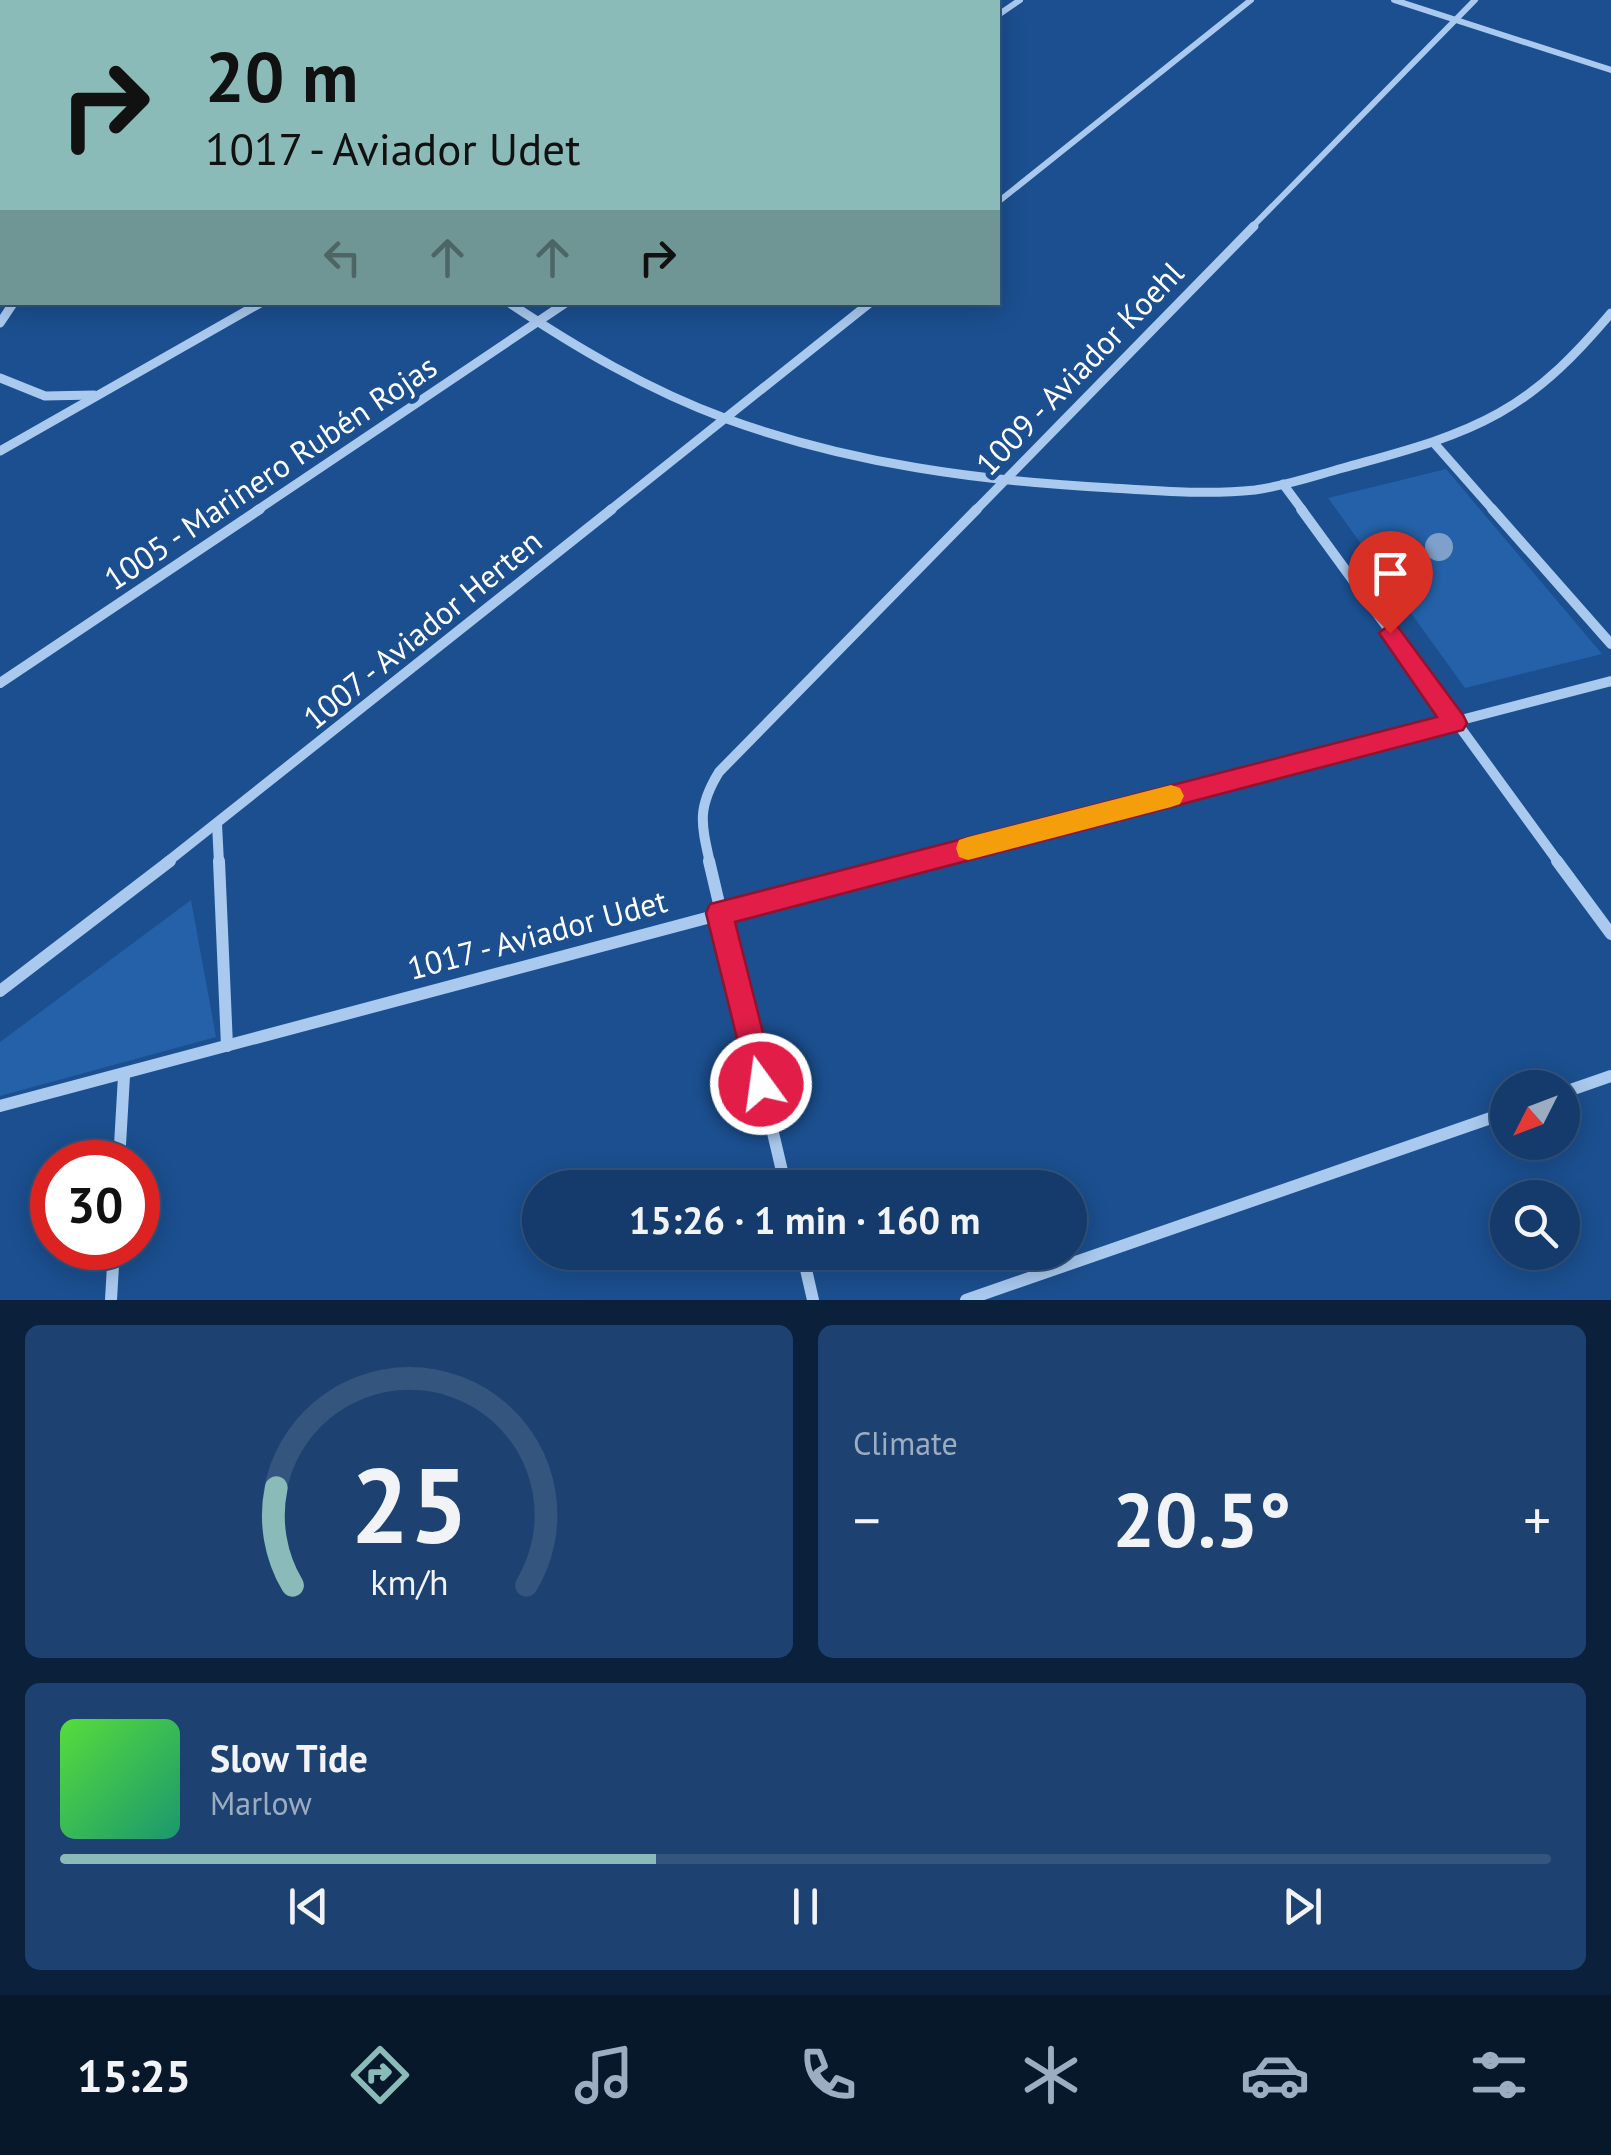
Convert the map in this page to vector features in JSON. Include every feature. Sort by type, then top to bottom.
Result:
[{"type":"street","points":[[1000,200],[1252,0]]},
{"type":"street","points":[[1394,0],[1611,70]]},
{"type":"street","name":"1009 - Aviador Koehl","points":[[719,913],[700,821],[706,792],[719,772],[1475,0]]},
{"type":"street","points":[[0,452],[257,305]]},
{"type":"street","points":[[512,305],[536,323],[628,374],[726,418],[827,451],[1000,483],[1243,491],[1434,443],[1478,427],[1522,400],[1589,342],[1611,313]]},
{"type":"street","name":"1005 - Marinero Rubén Rojas","points":[[0,683],[563,305]]},
{"type":"street","name":"1007 - Aviador Herten","points":[[0,991],[217,824],[867,305]]},
{"type":"street","points":[[0,378],[26,393],[45,398],[99,394]]},
{"type":"street","points":[[1434,443],[1611,644]]},
{"type":"street","points":[[1283,484],[1611,934]]},
{"type":"street","name":"1017 - Aviador Udet","points":[[0,1106],[124,1076],[719,913],[1611,681]]},
{"type":"street","points":[[217,824],[227,1046]]},
{"type":"street","points":[[719,913],[782,1170]]},
{"type":"street","points":[[120,1140],[124,1076]]},
{"type":"street","points":[[1580,1087],[1611,1076]]},
{"type":"street","points":[[966,1300],[1490,1118]]},
{"type":"street","points":[[111,1300],[113,1270]]},
{"type":"street","points":[[806,1270],[813,1300]]},
{"type":"shaded area","points":[[1446,469],[1602,654],[1465,688],[1328,498]]},
{"type":"shaded area","points":[[191,900],[216,1037],[0,1096],[0,1042]]},
{"type":"slow traffic","points":[[968,848],[1171,796]]},
{"type":"route","points":[[761,1084],[719,913],[1455,723],[1390,633]]}]
